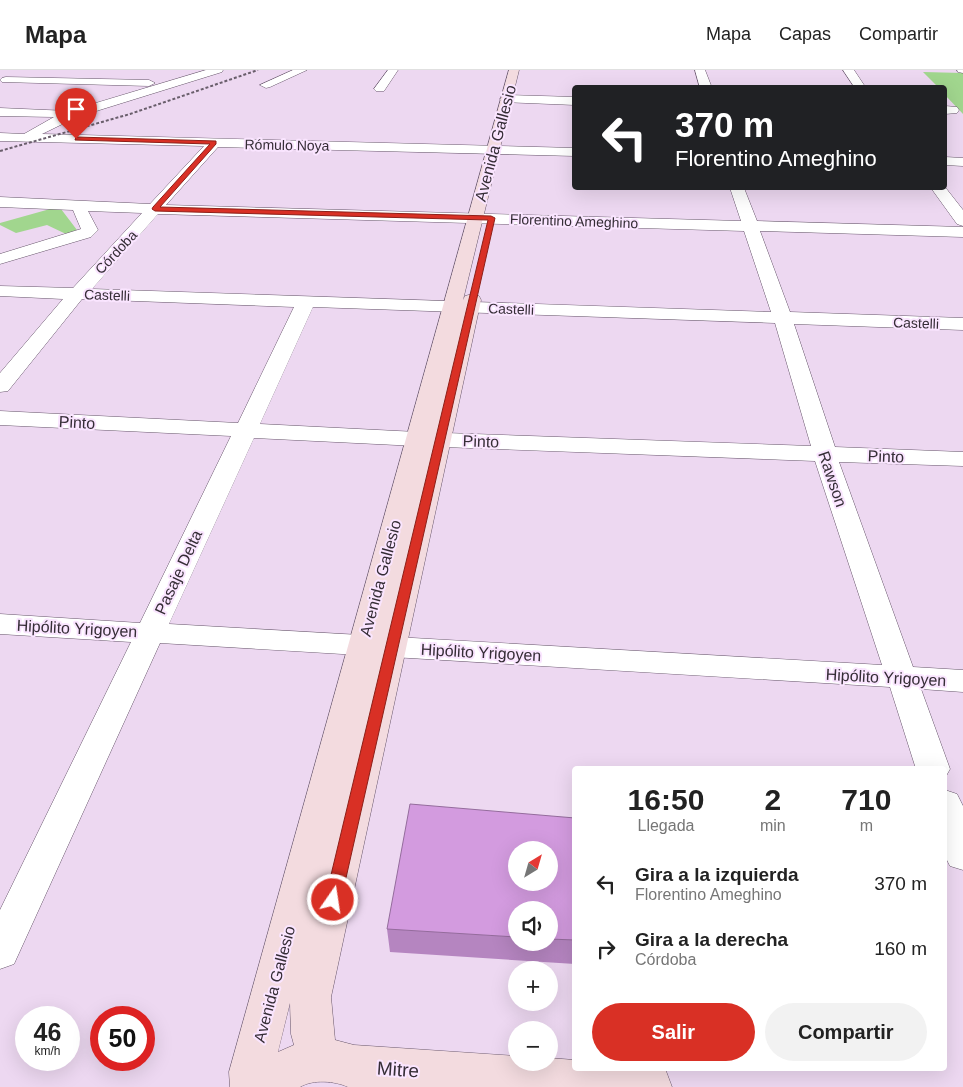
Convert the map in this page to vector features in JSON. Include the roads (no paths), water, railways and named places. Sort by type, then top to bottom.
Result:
[{"type":"main road","name":"Avenida Gallesio","points":[[513,99],[514,70]]},
{"type":"main road","name":"Avenida Gallesio","points":[[252,1087],[251,1072],[377,646],[513,99],[526,70]]},
{"type":"main road","name":"Avenida Gallesio","points":[[351,1071],[312,1034],[310,997],[377,646]]},
{"type":"main road","points":[[266,1087],[300,1063],[351,1071]]},
{"type":"main road","name":"Mitre","points":[[351,1071],[650,1087]]},
{"type":"street","points":[[5,137],[70,108],[171,85],[218,70]]},
{"type":"street","points":[[266,84],[302,70]]},
{"type":"street","points":[[380,89],[393,70]]},
{"type":"street","points":[[700,70],[705,85]]},
{"type":"street","points":[[848,70],[860,85]]},
{"type":"street","points":[[6,80],[171,85]]},
{"type":"street","points":[[16,90],[31,80]]},
{"type":"street","points":[[82,93],[97,82]]},
{"type":"street","points":[[513,99],[572,101]]},
{"type":"street","points":[[0,112],[50,118]]},
{"type":"street","points":[[28,137],[50,118]]},
{"type":"street","name":"Rómulo Noya","points":[[5,137],[572,152]]},
{"type":"street","name":"Córdoba","points":[[0,386],[77,294],[214,143]]},
{"type":"street","points":[[947,161],[963,162]]},
{"type":"street","name":"Rawson","points":[[738,190],[783,318],[824,454],[932,766]]},
{"type":"street","points":[[940,190],[963,221]]},
{"type":"street","name":"Florentino Ameghino","points":[[0,202],[155,209],[963,232]]},
{"type":"street","points":[[0,216],[45,204]]},
{"type":"street","points":[[0,259],[85,234],[90,230],[78,205]]},
{"type":"street","name":"Castelli","points":[[0,291],[963,324]]},
{"type":"street","name":"Pasaje Delta","points":[[0,951],[306,302]]},
{"type":"street","name":"Pinto","points":[[0,418],[428,439],[963,459]]},
{"type":"street","name":"Hipólito Yrigoyen","points":[[0,624],[963,681]]},
{"type":"street","points":[[947,810],[963,855]]},
{"type":"railway","points":[[0,151],[130,114],[258,70]]}]
